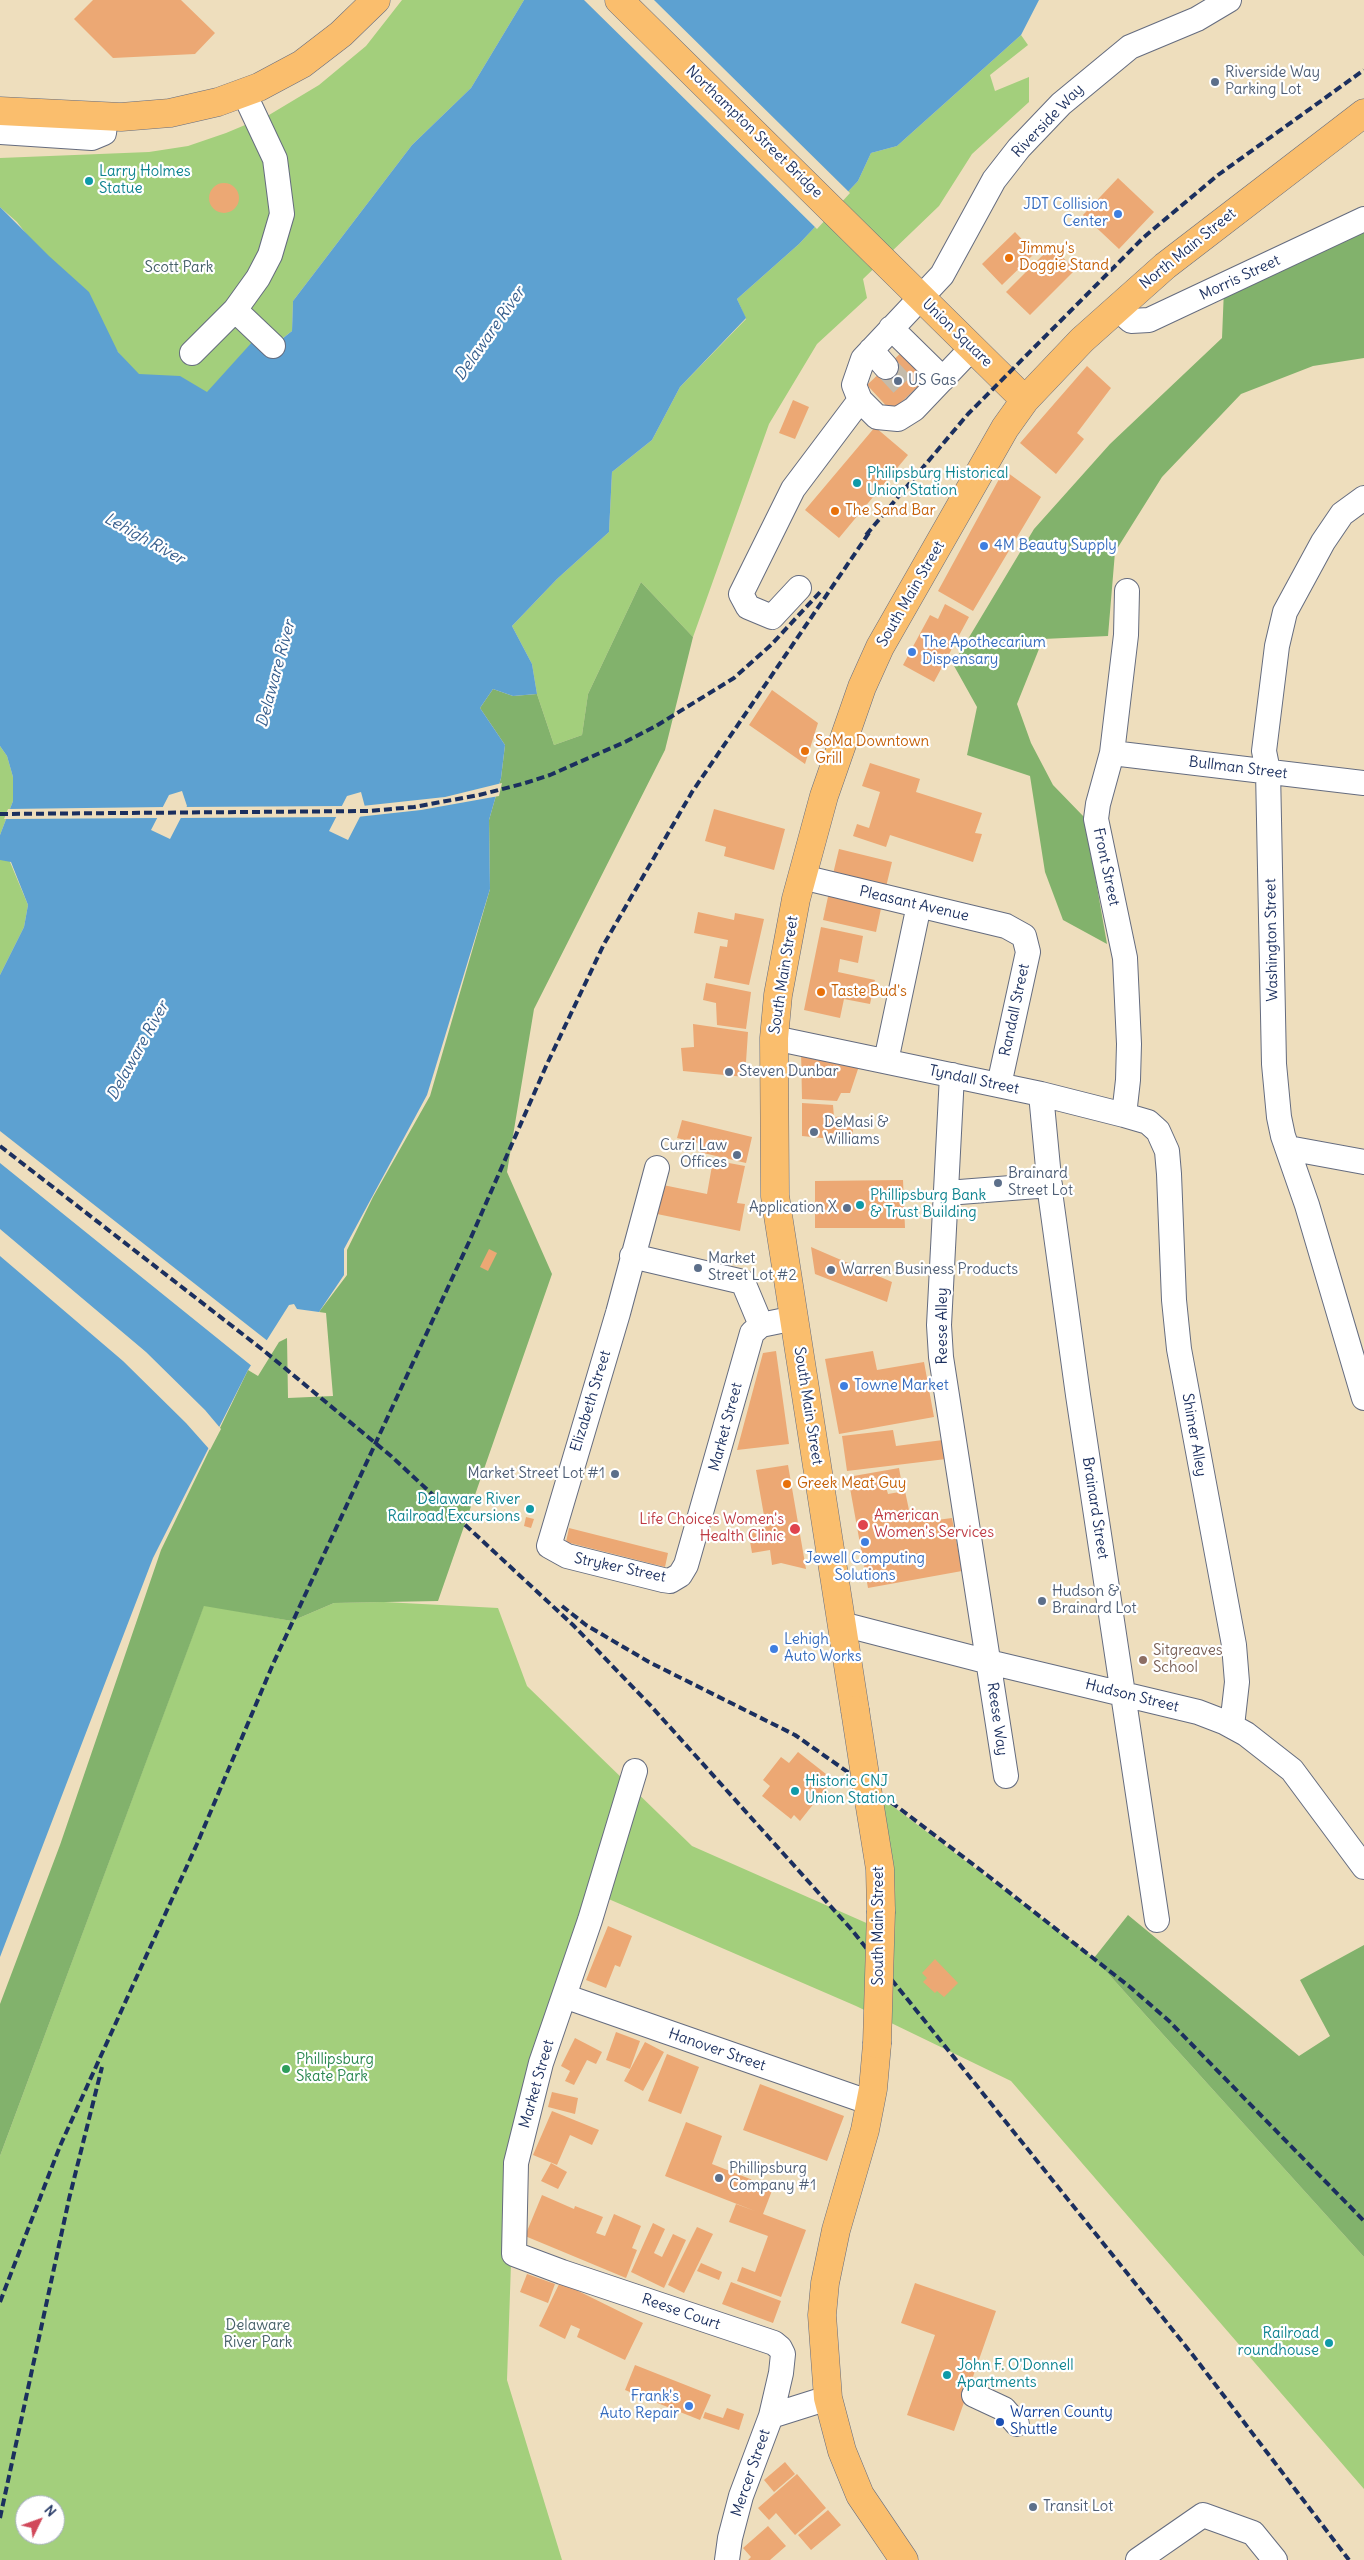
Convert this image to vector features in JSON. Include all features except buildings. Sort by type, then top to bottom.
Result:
[{"type":"main road","points":[[0,111],[106,117],[150,115],[185,110],[244,93],[281,76],[318,53],[376,0]]},
{"type":"main road","name":"Northampton Street Bridge","points":[[619,0],[889,265]]},
{"type":"main road","name":"North Main Street","points":[[1025,400],[1060,361],[1117,308],[1207,233],[1364,113]]},
{"type":"main road","name":"Union Square","points":[[889,265],[1025,400]]},
{"type":"main road","name":"South Main Street","points":[[904,2560],[860,2495],[842,2450],[828,2398],[822,2315],[825,2282],[836,2230],[855,2170],[871,2103],[877,2044],[881,1911],[880,1869],[775,1196],[774,1038],[778,995],[802,877],[824,796],[868,672],[1005,428],[1025,400]]},
{"type":"street","name":"Riverside Way","points":[[860,400],[854,386],[863,359],[879,359],[891,328],[942,275],[994,180],[1019,148],[1061,104],[1130,47],[1197,19],[1229,0]]},
{"type":"street","points":[[192,353],[235,310],[258,278],[270,255],[282,214],[275,158],[244,93]]},
{"type":"street","points":[[0,132],[92,138],[104,132],[106,117]]},
{"type":"street","name":"Morris Street","points":[[1117,308],[1131,321],[1140,322],[1154,318],[1364,219]]},
{"type":"street","points":[[235,310],[273,346]]},
{"type":"street","points":[[891,328],[943,379]]},
{"type":"street","points":[[799,588],[772,617],[748,607],[741,594],[793,489],[860,400],[877,417],[898,419],[915,399],[943,379],[972,348]]},
{"type":"street","name":"Washington Street","points":[[1364,498],[1342,514],[1323,542],[1285,612],[1277,646],[1264,751],[1268,771],[1274,1064],[1279,1117],[1364,1398]]},
{"type":"street","name":"Front Street","points":[[1124,1114],[1128,1080],[1129,1044],[1125,958],[1096,819],[1098,804],[1112,753],[1126,635],[1127,592]]},
{"type":"street","name":"Bullman Street","points":[[1112,753],[1364,783]]},
{"type":"street","name":"Pleasant Avenue","points":[[802,877],[1006,926],[1024,936]]},
{"type":"street","points":[[886,1061],[919,905]]},
{"type":"street","name":"Randall Street","points":[[999,1085],[1028,952],[1024,936]]},
{"type":"street","name":"Tyndall Street","points":[[774,1038],[1041,1094],[1124,1114],[1148,1122],[1158,1131],[1164,1141]]},
{"type":"street","name":"Reese Alley","points":[[952,1075],[940,1325],[941,1357],[989,1662]]},
{"type":"street","name":"Brainard Street","points":[[1041,1094],[1050,1186],[1078,1395],[1157,1920]]},
{"type":"street","name":"Shimer Alley","points":[[1164,1141],[1169,1174],[1174,1300],[1179,1349],[1234,1645],[1237,1682],[1232,1726]]},
{"type":"street","points":[[1288,1148],[1364,1162]]},
{"type":"street","name":"Elizabeth Street","points":[[549,1546],[618,1313],[657,1168]]},
{"type":"street","points":[[946,1193],[1050,1186]]},
{"type":"street","points":[[632,1256],[743,1282],[761,1325],[795,1318]]},
{"type":"street","name":"Market Street","points":[[686,1564],[752,1333],[761,1325]]},
{"type":"street","name":"Stryker Street","points":[[549,1546],[567,1556],[670,1581],[680,1575],[686,1564]]},
{"type":"street","name":"Hudson Street","points":[[842,1624],[989,1662],[1198,1712],[1232,1726],[1269,1750],[1292,1770],[1364,1867]]},
{"type":"street","name":"Reese Way","points":[[989,1662],[1006,1776]]},
{"type":"street","name":"Market Street","points":[[514,2254],[516,2163],[541,2063],[590,1920],[635,1771]]},
{"type":"street","name":"Hanover Street","points":[[564,1996],[871,2103]]},
{"type":"street","name":"Reese Court","points":[[514,2254],[774,2343],[783,2354],[771,2416]]},
{"type":"street","points":[[974,2395],[1004,2409],[1017,2424]]},
{"type":"street","name":"Mercer Street","points":[[727,2560],[730,2538],[741,2496],[771,2416],[828,2398]]},
{"type":"street","points":[[1138,2560],[1203,2515],[1254,2533],[1275,2560]]},
{"type":"green space","name":"Scott Park","points":[[402,0],[524,0],[471,88],[412,145],[293,301],[292,331],[173,423],[17,222],[0,207],[0,158],[149,152],[188,146],[226,133],[269,115],[319,85],[366,46]]},
{"type":"green space","points":[[1021,35],[1028,45],[990,75],[995,91],[1029,77],[1029,102],[972,154],[939,206],[863,279],[867,298],[817,344],[769,424],[693,637],[641,582],[588,694],[582,735],[554,745],[537,694],[532,664],[512,626],[557,579],[609,532],[612,472],[652,440],[680,387],[746,319],[737,299],[799,244],[858,181],[871,153],[897,146]]},
{"type":"green space","points":[[1364,229],[1364,358],[1313,366],[1241,394],[1162,477],[1115,552],[1108,636],[1043,639],[1017,704],[1031,743],[1053,785],[1085,818],[1107,944],[1063,920],[1045,872],[1030,776],[967,755],[977,707],[953,664],[1034,529],[1110,444],[1222,338],[1224,289]]},
{"type":"green space","points":[[641,582],[693,637],[665,750],[534,1009],[507,1172],[552,1274],[438,1601],[334,1603],[292,1621],[204,1606],[0,2156],[0,2004],[60,1845],[161,1550],[248,1370],[258,1376],[279,1342],[287,1338],[288,1398],[333,1396],[326,1313],[319,1312],[347,1275],[347,1250],[373,1197],[430,1096],[490,889],[489,820],[501,778],[505,745],[480,708],[493,689],[513,696],[537,694],[554,745],[582,735],[588,694]]},
{"type":"green space","points":[[0,746],[7,756],[13,777],[13,801],[0,835]]},
{"type":"green space","points":[[0,838],[28,905],[24,927],[0,975]]},
{"type":"green space","name":"Delaware River Park","points":[[384,1602],[498,1608],[527,1686],[692,1846],[880,1929],[874,1792],[1094,1958],[1364,2257],[1364,2489],[1011,2081],[856,2006],[597,1894],[514,2176],[507,2380],[562,2560],[0,2560],[0,2156],[204,1605],[292,1621],[334,1603]]},
{"type":"green space","points":[[1128,1915],[1299,2056],[1330,2036],[1300,1980],[1364,1945],[1364,2257],[1094,1958]]},
{"type":"water","points":[[524,0],[1039,0],[1021,35],[897,146],[871,153],[858,181],[799,244],[737,299],[746,318],[680,387],[652,440],[612,472],[609,532],[557,579],[512,626],[532,664],[537,694],[513,696],[493,689],[480,708],[505,745],[501,778],[489,820],[490,889],[427,1095],[344,1249],[344,1275],[319,1312],[297,1309],[294,1304],[289,1305],[248,1370],[153,1558],[0,1957],[0,975],[24,927],[28,905],[11,862],[0,860],[0,835],[13,801],[13,777],[7,756],[0,746],[0,207],[49,256],[89,292],[118,352],[139,374],[180,376],[207,392],[254,340],[273,346],[292,331],[293,301],[412,145],[471,88]],"holes":[[[182,791],[187,806],[170,839],[151,830],[169,795]],[[361,792],[365,807],[348,840],[329,831],[347,796]]]},
{"type":"pier","points":[[584,0],[654,0],[850,193],[817,229]]},
{"type":"pier","points":[[502,783],[499,796],[421,810],[357,817],[362,806],[445,797]]},
{"type":"pier","points":[[344,806],[339,817],[178,818],[183,807]]},
{"type":"pier","points":[[165,807],[160,818],[4,819],[8,809]]},
{"type":"pier","points":[[0,1131],[269,1342],[253,1367],[0,1163]]},
{"type":"pier","points":[[0,1229],[146,1352],[205,1410],[221,1429],[210,1450],[186,1423],[123,1361],[0,1256]]},
{"type":"tunnel","points":[[886,367],[911,394]]},
{"type":"railway","points":[[866,535],[968,414],[1144,237],[1218,175],[1364,70]]},
{"type":"railway","points":[[0,2302],[60,2146],[197,1844],[273,1664],[469,1242],[547,1064],[604,944],[692,792],[871,530]]},
{"type":"railway","points":[[0,814],[369,811],[414,807],[479,795],[522,784],[550,775],[625,742],[656,726],[734,678],[771,645],[822,590]]},
{"type":"railway","points":[[0,1146],[263,1350],[391,1456],[573,1625],[651,1706],[851,1929],[1192,2354],[1349,2560]]},
{"type":"railway","points":[[562,1606],[586,1625],[649,1662],[795,1735],[899,1808],[987,1875],[1130,1987],[1169,2021],[1364,2221]]},
{"type":"railway","points":[[0,2518],[69,2199],[102,2067]]},
{"type":"place","name":"Riverside Way Parking Lot","points":[[1215,82]]},
{"type":"place","name":"Larry Holmes Statue","points":[[89,181]]},
{"type":"place","name":"JDT Collision Center","points":[[1118,214]]},
{"type":"place","name":"Jimmy's Doggie Stand","points":[[1009,258]]},
{"type":"place","name":"US Gas","points":[[898,381]]},
{"type":"place","name":"Philipsburg Historical Union Station","points":[[857,483]]},
{"type":"place","name":"The Sand Bar","points":[[835,511]]},
{"type":"place","name":"4M Beauty Supply","points":[[984,546]]},
{"type":"place","name":"The Apothecarium Dispensary","points":[[912,652]]},
{"type":"place","name":"SoMa Downtown Grill","points":[[805,751]]},
{"type":"place","name":"Taste Bud's","points":[[821,992]]},
{"type":"place","name":"Steven Dunbar","points":[[729,1072]]},
{"type":"place","name":"DeMasi & Williams","points":[[814,1132]]},
{"type":"place","name":"Curzi Law Offices","points":[[737,1155]]},
{"type":"place","name":"Brainard Street Lot","points":[[998,1183]]},
{"type":"place","name":"Phillipsburg Bank & Trust Building","points":[[860,1205]]},
{"type":"place","name":"Application X","points":[[847,1208]]},
{"type":"place","name":"Market Street Lot #2","points":[[698,1268]]},
{"type":"place","name":"Warren Business Products","points":[[831,1270]]},
{"type":"place","name":"Towne Market","points":[[844,1386]]},
{"type":"place","name":"Market Street Lot #1","points":[[615,1474]]},
{"type":"place","name":"Greek Meat Guy","points":[[787,1484]]},
{"type":"place","name":"Delaware River Railroad Excursions","points":[[530,1509]]},
{"type":"place","name":"American Women's Services","points":[[863,1525]]},
{"type":"place","name":"Life Choices Women's Health Clinic","points":[[795,1529]]},
{"type":"place","name":"Jewell Computing Solutions","points":[[865,1542]]},
{"type":"place","name":"Hudson & Brainard Lot","points":[[1042,1601]]},
{"type":"place","name":"Lehigh Auto Works","points":[[774,1649]]},
{"type":"place","name":"Sitgreaves School","points":[[1143,1660]]},
{"type":"place","name":"Historic CNJ Union Station","points":[[795,1791]]},
{"type":"place","name":"Phillipsburg Skate Park","points":[[286,2069]]},
{"type":"place","name":"Phillipsburg Company #1","points":[[719,2178]]},
{"type":"place","name":"Railroad roundhouse","points":[[1329,2343]]},
{"type":"place","name":"John F. O'Donnell Apartments","points":[[947,2375]]},
{"type":"place","name":"Frank's Auto Repair","points":[[689,2406]]},
{"type":"place","name":"Warren County Shuttle","points":[[1000,2422]]},
{"type":"place","name":"Transit Lot","points":[[1033,2507]]},
{"type":"water label","name":"Delaware River","points":[[490,334]]},
{"type":"water label","name":"Lehigh River","points":[[144,539]]},
{"type":"water label","name":"Delaware River","points":[[276,674]]},
{"type":"water label","name":"Delaware River","points":[[138,1051]]}]
